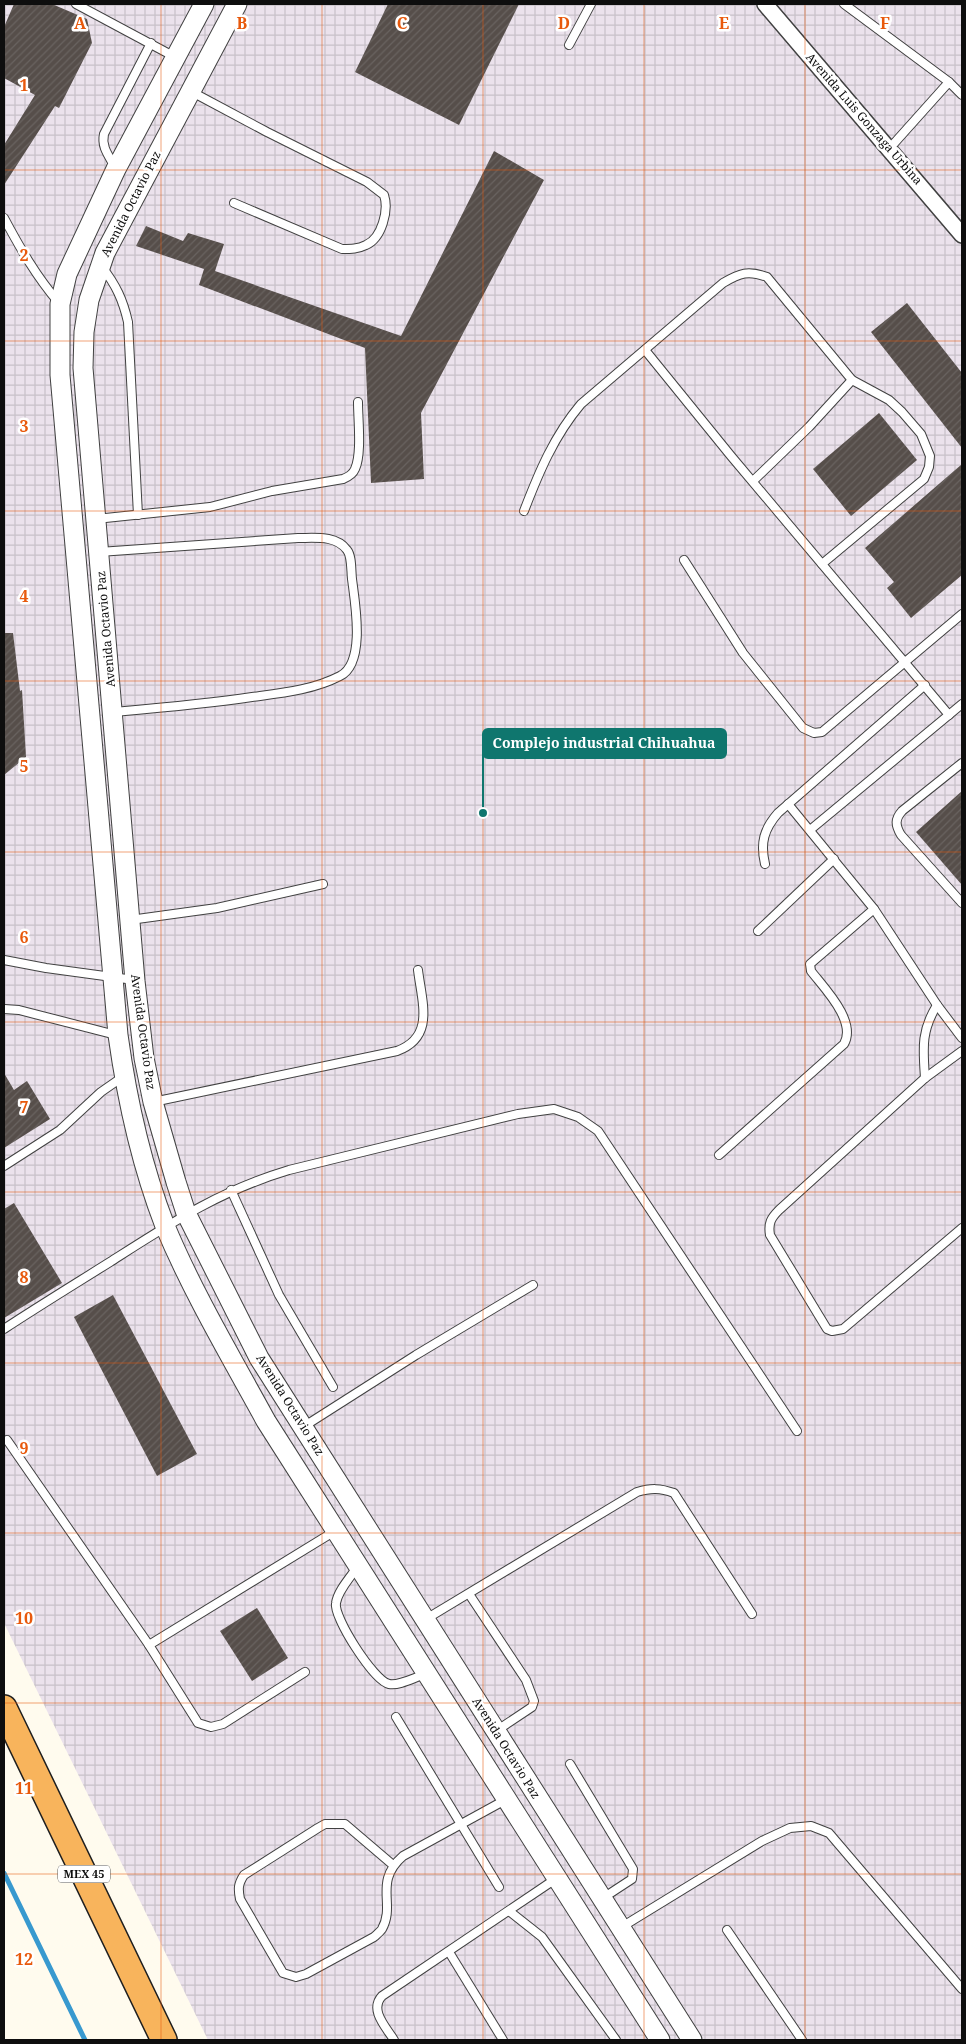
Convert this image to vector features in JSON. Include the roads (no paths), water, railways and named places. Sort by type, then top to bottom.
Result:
[{"type":"highway","name":"MEX 45","points":[[4,1708],[164,2040]]},
{"type":"street","name":"Avenida Octavio Paz","points":[[204,4],[116,169],[66,274],[60,304],[60,375],[118,1035],[136,1136],[166,1226],[211,1322],[266,1421],[660,2040]]},
{"type":"street","name":"Avenida Octavio Paz","points":[[237,4],[105,253],[89,300],[84,332],[83,368],[130,920],[144,1058],[153,1102],[186,1213],[259,1358],[692,2040]]},
{"type":"street","name":"Avenida Luis Gonzaga Urbina","points":[[765,4],[962,235]]},
{"type":"lane","points":[[76,4],[175,57]]},
{"type":"lane","points":[[569,45],[590,4]]},
{"type":"lane","points":[[844,4],[949,82],[962,95]]},
{"type":"lane","points":[[116,169],[104,148],[103,138],[150,43]]},
{"type":"lane","points":[[889,149],[949,82]]},
{"type":"lane","points":[[190,91],[367,182],[384,195],[387,211],[380,230],[369,244],[357,249],[342,249],[234,204]]},
{"type":"lane","points":[[4,218],[25,258],[40,281],[60,304]]},
{"type":"lane","points":[[100,266],[114,282],[122,299],[128,322],[138,515]]},
{"type":"lane","points":[[524,511],[552,446],[567,420],[581,404],[723,283],[734,276],[755,272],[767,277],[852,380],[889,400],[902,412],[921,434],[930,456],[929,467],[924,479],[822,564]]},
{"type":"lane","points":[[645,350],[949,715]]},
{"type":"lane","points":[[753,481],[809,427],[852,380]]},
{"type":"lane","points":[[96,519],[210,507],[272,491],[330,482],[349,476],[356,468],[358,455],[358,402]]},
{"type":"lane","points":[[99,552],[298,538],[328,538],[340,543],[349,551],[356,614],[356,644],[352,664],[343,675],[320,685],[281,694],[222,702],[113,712]]},
{"type":"lane","points":[[684,560],[743,654],[808,732],[822,732],[962,614]]},
{"type":"lane","points":[[765,864],[762,849],[764,835],[770,822],[788,804],[925,685]]},
{"type":"lane","points":[[810,830],[962,704]]},
{"type":"lane","points":[[962,763],[902,811],[896,821],[901,835],[962,903]]},
{"type":"lane","points":[[788,804],[874,909],[937,1005],[962,1038]]},
{"type":"lane","points":[[758,931],[834,860]]},
{"type":"lane","points":[[130,920],[217,908],[323,884]]},
{"type":"lane","points":[[719,1155],[844,1044],[847,1038],[845,1021],[841,1012],[811,971],[810,964],[874,909]]},
{"type":"lane","points":[[4,960],[136,980]]},
{"type":"lane","points":[[153,1102],[409,1047],[418,1039],[424,1014],[418,970]]},
{"type":"lane","points":[[925,1078],[925,1032],[928,1020],[937,1005]]},
{"type":"lane","points":[[4,1010],[19,1010],[118,1035]]},
{"type":"lane","points":[[962,1051],[925,1078],[779,1210],[771,1218],[768,1226],[770,1235],[827,1329],[837,1331],[843,1328],[962,1228]]},
{"type":"lane","points":[[4,1166],[60,1130],[101,1092],[124,1076]]},
{"type":"lane","points":[[4,1329],[186,1213],[257,1179],[518,1114],[554,1109],[578,1117],[598,1131],[797,1431]]},
{"type":"lane","points":[[231,1190],[279,1295],[333,1387]]},
{"type":"lane","points":[[303,1427],[424,1350],[533,1285]]},
{"type":"lane","points":[[7,1440],[149,1645],[198,1723],[211,1727],[223,1724],[305,1672]]},
{"type":"lane","points":[[424,1620],[638,1492],[653,1488],[664,1489],[674,1493],[752,1614]]},
{"type":"lane","points":[[149,1645],[336,1530]]},
{"type":"lane","points":[[358,1565],[336,1601],[335,1611],[356,1648],[379,1678],[388,1684],[397,1684],[428,1673]]},
{"type":"lane","points":[[469,1594],[526,1680],[534,1700],[532,1707],[496,1732]]},
{"type":"lane","points":[[396,1717],[500,1886]]},
{"type":"lane","points":[[570,1764],[634,1870],[632,1879],[602,1899]]},
{"type":"lane","points":[[393,1865],[345,1824],[325,1824],[244,1876],[239,1883],[238,1891],[240,1899],[283,1973],[296,1978],[374,1937],[382,1929],[386,1916],[388,1875],[393,1865],[403,1856],[508,1799]]},
{"type":"lane","points":[[620,1928],[762,1841],[790,1828],[811,1826],[829,1833],[962,1989]]},
{"type":"lane","points":[[394,2040],[376,2008],[382,1996],[509,1912],[558,1877]]},
{"type":"lane","points":[[509,1912],[542,1937],[616,2040]]},
{"type":"lane","points":[[727,1930],[802,2040]]},
{"type":"lane","points":[[449,1952],[503,2040]]},
{"type":"waterway","points":[[4,1873],[85,2040]]},
{"type":"place","name":"Complejo industrial Chihuahua","points":[[483,813]]}]
